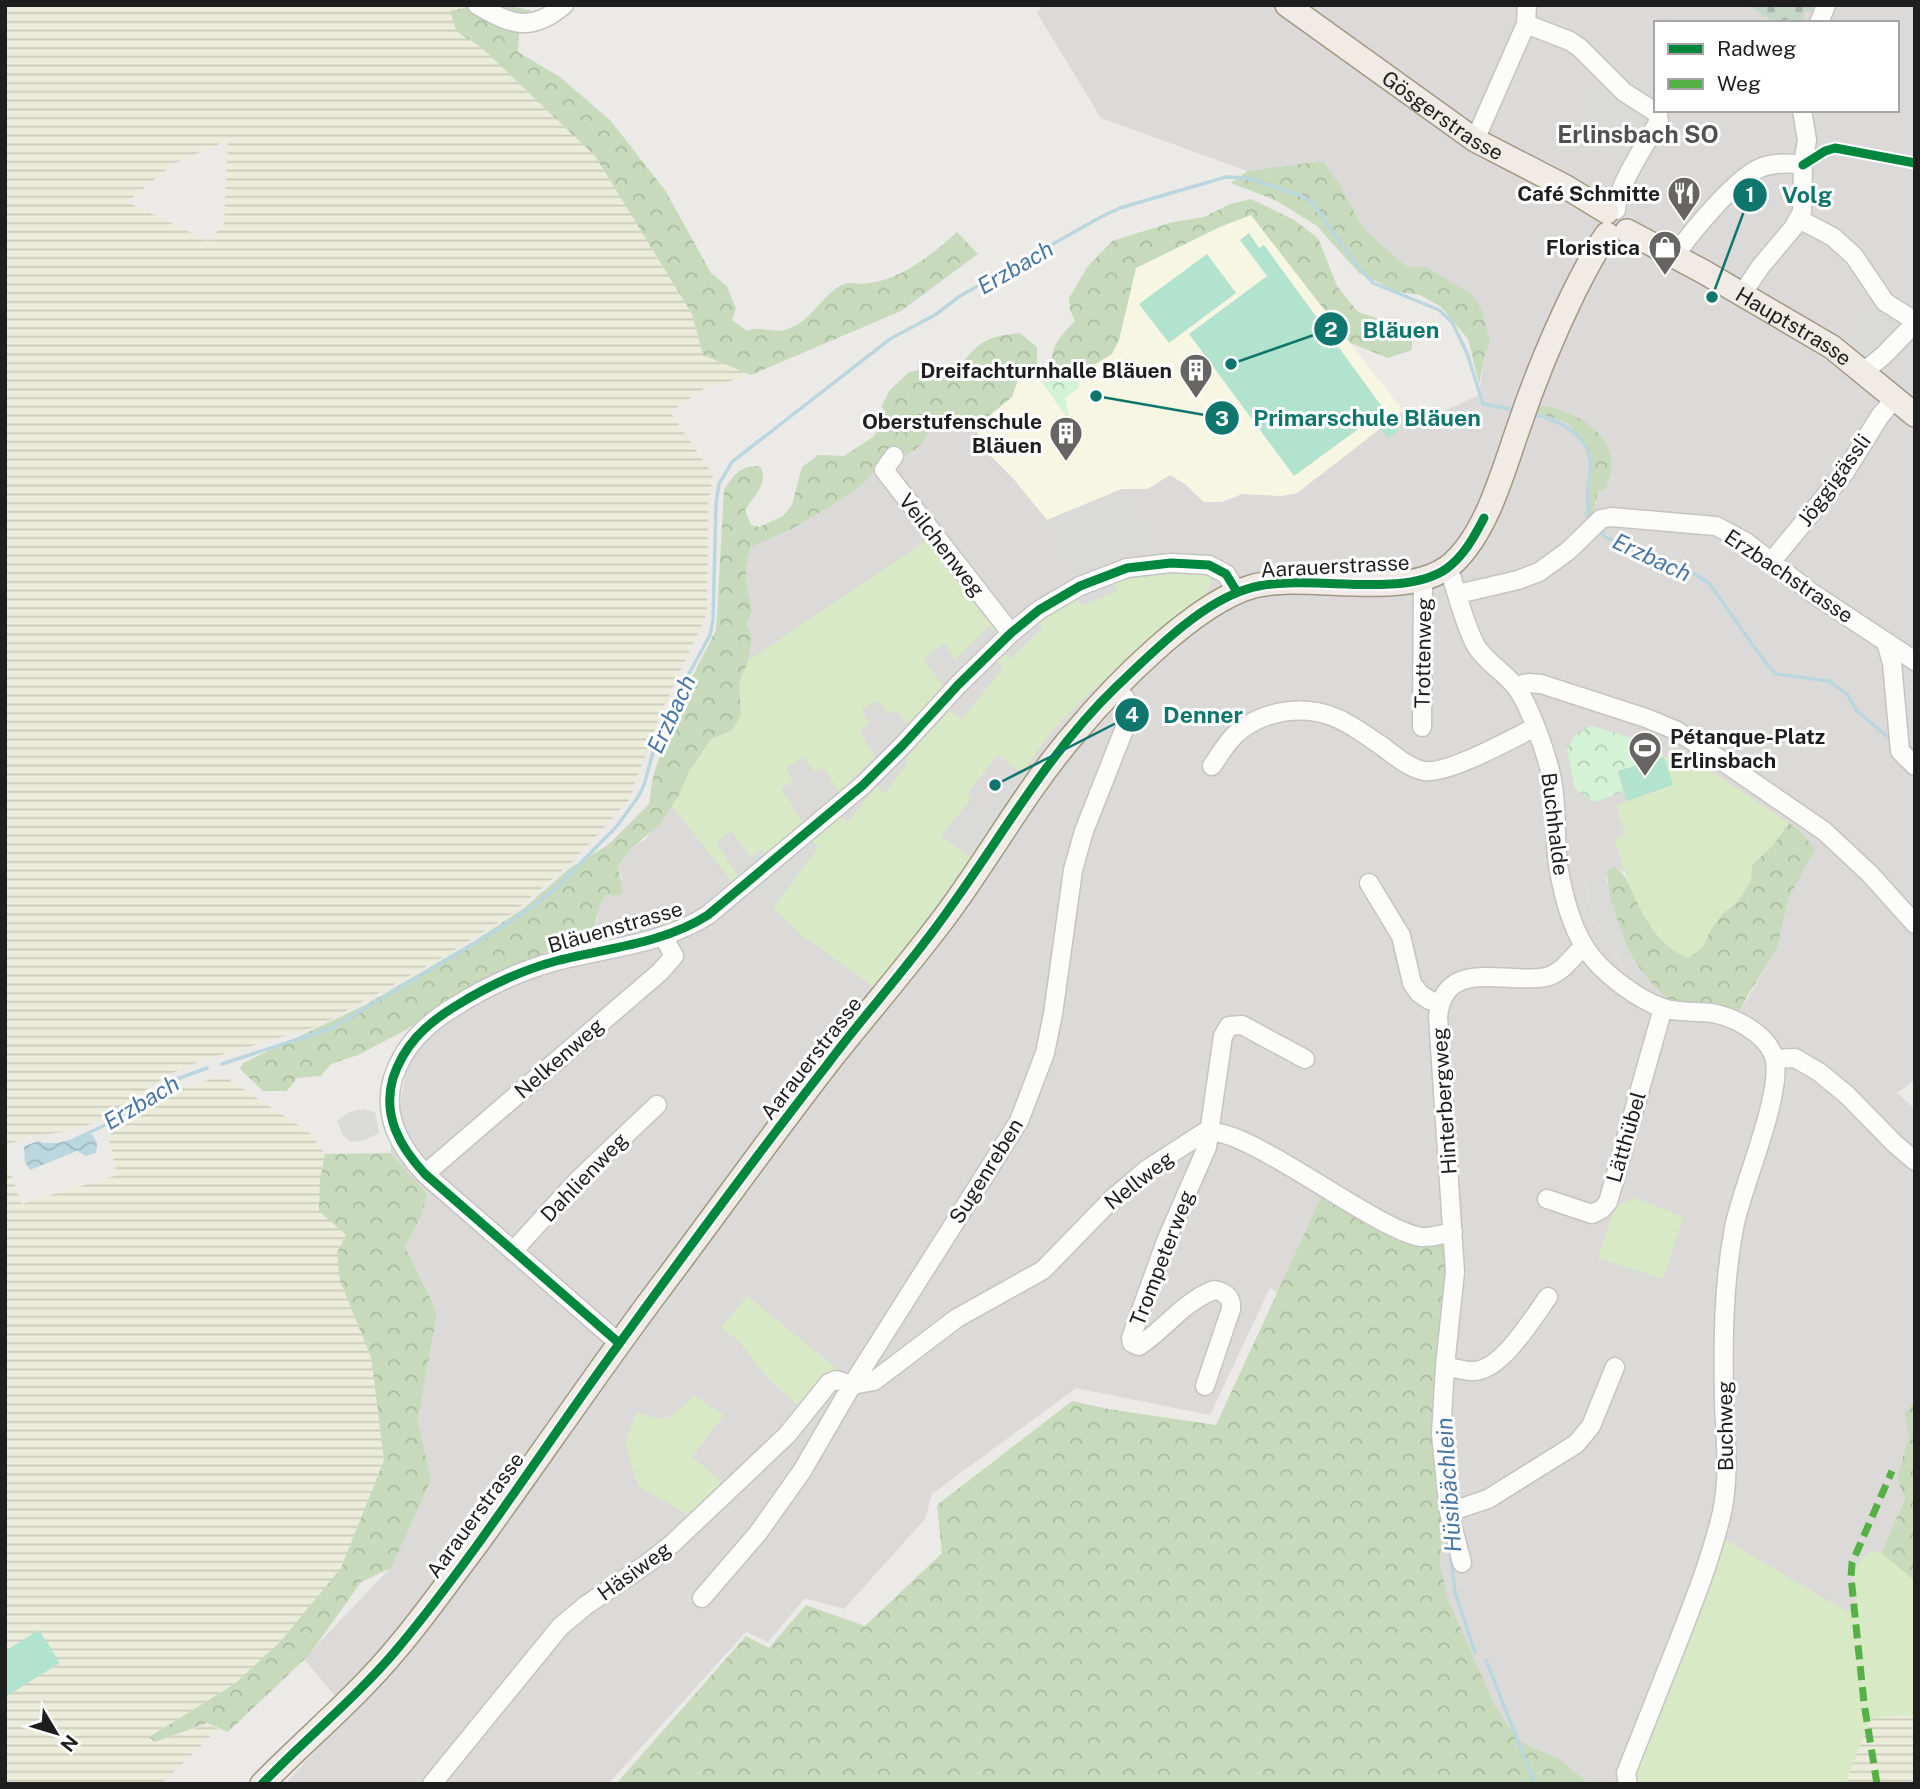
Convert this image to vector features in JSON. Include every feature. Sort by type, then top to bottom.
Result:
[{"type":"main road","name":"Gösgerstrasse","points":[[1287,5],[1475,140],[1566,187],[1614,222]]},
{"type":"main road","name":"Hauptstrasse","points":[[1614,222],[1832,347],[1915,415]]},
{"type":"main road","name":"Aarauerstrasse","points":[[262,1784],[342,1706],[403,1641],[516,1490],[619,1343],[827,1065],[947,914],[1049,764],[1115,688],[1184,626],[1237,592],[1266,584],[1374,584],[1423,579],[1448,568],[1470,544],[1484,518],[1530,393],[1559,324],[1596,248],[1614,222]]},
{"type":"street","points":[[477,5],[511,23],[525,24],[552,16],[565,5]]},
{"type":"street","points":[[1475,140],[1526,24],[1527,5]]},
{"type":"street","points":[[1526,24],[1570,41],[1624,92],[1654,111]]},
{"type":"street","points":[[1614,222],[1616,202],[1659,121],[1655,112]]},
{"type":"street","points":[[1742,294],[1799,219],[1804,204],[1803,164],[1807,140],[1802,112]]},
{"type":"street","points":[[1675,256],[1686,239],[1750,174],[1772,165],[1803,164]]},
{"type":"street","points":[[1799,219],[1840,243],[1854,256],[1885,302],[1915,322],[1883,356],[1863,372]]},
{"type":"street","name":"Jöggigässli","points":[[1772,561],[1845,472],[1880,416],[1894,399]]},
{"type":"street","name":"Veilchenweg","points":[[894,456],[884,470],[1011,633]]},
{"type":"street","name":"Erzbachstrasse","points":[[1458,594],[1518,580],[1539,572],[1568,551],[1594,525],[1611,517],[1716,526],[1746,542],[1812,593],[1915,661]]},
{"type":"street","name":"Bläuenstrasse","points":[[619,1343],[425,1174],[397,1137],[390,1108],[392,1083],[399,1060],[411,1042],[429,1023],[488,985],[553,962],[663,936],[708,915],[845,801],[1011,633],[1039,610],[1080,586],[1127,568],[1171,563],[1209,565],[1226,574],[1237,592]]},
{"type":"street","name":"Buchhalde","points":[[1448,568],[1471,636],[1478,649],[1516,686],[1552,776],[1558,865],[1570,914],[1583,946],[1613,978],[1663,1008],[1713,1013],[1730,1018],[1761,1037],[1775,1059]]},
{"type":"street","name":"Trottenweg","points":[[1422,727],[1423,579]]},
{"type":"street","points":[[1886,642],[1892,663],[1900,751],[1915,766]]},
{"type":"street","points":[[1516,686],[1541,684],[1623,709],[1675,730],[1824,831],[1870,874],[1915,924]]},
{"type":"street","name":"Sugenreben","points":[[702,1598],[758,1533],[802,1471],[852,1385],[1019,1121],[1045,1053],[1073,870],[1083,831],[1129,717],[1125,698],[1115,688]]},
{"type":"street","points":[[1212,766],[1241,729],[1260,719],[1283,712],[1309,711],[1335,717],[1410,765],[1426,771],[1453,765],[1534,728]]},
{"type":"street","points":[[1369,883],[1401,936],[1412,983],[1419,993],[1439,1003]]},
{"type":"street","name":"Nelkenweg","points":[[425,1174],[660,972],[674,956],[663,936]]},
{"type":"street","name":"Hinterbergweg","points":[[1462,1563],[1449,1512],[1441,1434],[1455,1272],[1439,1003],[1445,991],[1461,979],[1547,976],[1563,967],[1583,946]]},
{"type":"street","name":"Lätthübel","points":[[1547,1199],[1592,1213],[1602,1209],[1608,1202],[1663,1008]]},
{"type":"street","points":[[1305,1059],[1242,1025],[1229,1026],[1223,1036],[1210,1130],[1222,1132],[1278,1160],[1396,1230],[1423,1237],[1453,1232]]},
{"type":"street","points":[[1775,1059],[1795,1058],[1819,1072],[1915,1160]]},
{"type":"street","name":"Buchweg","points":[[1628,1784],[1626,1773],[1700,1587],[1722,1511],[1727,1471],[1723,1351],[1725,1293],[1734,1227],[1743,1189],[1776,1082],[1775,1059]]},
{"type":"street","name":"Dahlienweg","points":[[514,1250],[578,1180],[657,1105]]},
{"type":"street","name":"Nellweg","points":[[852,1385],[874,1381],[957,1318],[1043,1270],[1113,1198],[1146,1170],[1210,1130]]},
{"type":"street","name":"Trompeterweg","points":[[1205,1386],[1231,1309],[1231,1303],[1225,1294],[1214,1290],[1208,1292],[1187,1305],[1139,1346],[1132,1343],[1131,1338],[1166,1241],[1207,1147],[1210,1130]]},
{"type":"street","points":[[1445,1367],[1474,1372],[1491,1367],[1502,1357],[1548,1297]]},
{"type":"street","points":[[1449,1512],[1488,1499],[1576,1444],[1591,1426],[1615,1367]]},
{"type":"street","name":"Häsiweg","points":[[432,1784],[560,1627],[672,1544],[787,1435],[829,1383],[836,1380],[852,1385]]},
{"type":"shaded area","points":[[5,5],[477,5],[457,32],[482,48],[595,156],[692,314],[703,355],[751,375],[705,388],[670,412],[713,475],[708,504],[707,614],[661,712],[629,800],[571,863],[510,915],[445,956],[319,1026],[203,1060],[170,1074],[97,1122],[65,1132],[31,1136],[5,1145]],"holes":[[[228,140],[224,224],[208,241],[127,202],[173,164]]]},
{"type":"shaded area","points":[[1043,5],[1915,5],[1915,1080],[1897,1093],[1915,1109],[1915,1400],[1904,1414],[1909,1434],[1897,1479],[1905,1497],[1881,1553],[1871,1551],[1854,1583],[1857,1612],[1846,1611],[1624,1784],[1589,1784],[1560,1759],[1519,1741],[1495,1706],[1467,1645],[1449,1602],[1440,1563],[1445,1512],[1421,1244],[1324,1191],[1278,1293],[1270,1288],[1210,1415],[1076,1388],[932,1494],[925,1519],[844,1609],[805,1598],[768,1642],[746,1632],[608,1784],[285,1784],[350,1714],[304,1659],[390,1568],[431,1480],[418,1421],[437,1312],[405,1247],[422,1214],[427,1195],[390,1153],[411,1047],[517,979],[603,961],[592,933],[598,918],[598,906],[605,895],[618,896],[622,878],[618,867],[633,847],[646,839],[746,624],[746,559],[751,547],[792,529],[836,503],[898,449],[909,455],[923,443],[930,425],[946,418],[967,433],[975,425],[986,451],[1012,477],[1147,489],[1170,475],[1185,484],[1204,502],[1221,502],[1242,494],[1281,496],[1297,493],[1403,411],[1433,416],[1479,395],[1484,359],[1490,341],[1427,267],[1407,267],[1363,228],[1340,185],[1323,162],[1247,171],[1101,118],[1037,13]],"holes":[[[1568,423],[1609,450],[1611,472],[1598,491],[1592,518],[1585,512],[1592,460],[1589,451]],[[1684,753],[1814,849],[1789,897],[1777,949],[1740,1011],[1675,1004],[1656,987],[1635,961],[1623,967],[1595,922],[1585,884],[1606,879],[1615,867],[1625,873],[1622,859],[1627,801],[1673,785],[1664,757]],[[636,1413],[660,1420],[677,1414],[692,1457]]]},
{"type":"shaded area","points":[[1623,70],[1654,90],[1655,112],[1631,158],[1576,127],[1597,95],[1588,88]]},
{"type":"shaded area","points":[[1251,215],[1403,411],[1297,493],[1281,496],[1242,494],[1221,502],[1204,502],[1185,484],[1170,475],[1147,489],[1122,489],[1047,520],[1012,477],[986,451],[975,425],[1012,397],[1017,382],[1028,375],[1078,375],[1116,315],[1136,268]]},
{"type":"shaded area","points":[[1874,298],[1905,322],[1879,346],[1865,350],[1851,342]]},
{"type":"shaded area","points":[[1122,489],[1153,545],[1076,576],[1047,520]]},
{"type":"shaded area","points":[[1113,581],[1117,591],[1080,606],[1076,596]]},
{"type":"shaded area","points":[[1037,621],[1044,627],[1011,660],[1004,653]]},
{"type":"shaded area","points":[[989,626],[997,633],[943,686],[923,659],[944,643],[955,660]]},
{"type":"shaded area","points":[[878,700],[897,709],[907,725],[886,748],[860,710]]},
{"type":"shaded area","points":[[900,756],[908,761],[885,794],[874,785]]},
{"type":"shaded area","points":[[803,757],[823,768],[839,793],[815,816],[785,768]]},
{"type":"shaded area","points":[[1018,769],[1027,776],[971,858],[941,836],[971,799],[987,811]]},
{"type":"shaded area","points":[[732,831],[749,857],[763,849],[769,859],[739,878],[715,842]]},
{"type":"shaded area","points":[[811,840],[819,847],[773,908],[752,888]]},
{"type":"shaded area","points":[[1606,879],[1635,961],[1624,967],[1595,922],[1585,883]]},
{"type":"shaded area","points":[[223,1076],[310,1133],[325,1154],[320,1179],[346,1235],[340,1281],[371,1357],[384,1459],[341,1568],[280,1642],[233,1685],[149,1737],[155,1742],[207,1724],[218,1729],[161,1784],[5,1784],[5,1168],[8,1168],[22,1204],[117,1175],[108,1135],[178,1089]]},
{"type":"shaded area","points":[[363,1109],[375,1112],[379,1133],[365,1140],[351,1142],[343,1135],[337,1121],[349,1112]]},
{"type":"shaded area","points":[[1915,1715],[1915,1784],[1845,1784],[1871,1718]]},
{"type":"green space","points":[[477,5],[508,5],[544,14],[520,20],[518,52],[560,77],[610,120],[665,190],[711,273],[727,286],[736,309],[732,320],[747,331],[779,331],[792,327],[806,318],[839,286],[882,281],[906,271],[957,232],[978,254],[901,311],[751,375],[703,355],[692,314],[595,156],[482,48],[457,32],[450,11]]},
{"type":"green space","points":[[1747,5],[1824,5],[1822,10],[1804,12],[1803,21],[1773,21]]},
{"type":"green space","points":[[1323,161],[1340,185],[1363,228],[1407,267],[1426,267],[1472,295],[1481,308],[1490,341],[1479,384],[1468,339],[1441,307],[1420,295],[1398,292],[1359,273],[1317,226],[1277,201],[1231,183],[1247,171]]},
{"type":"green space","points":[[1251,199],[1294,220],[1318,238],[1337,286],[1358,312],[1412,330],[1412,350],[1388,358],[1350,343],[1251,215],[1136,268],[1119,340],[1112,354],[1078,375],[1052,377],[1051,359],[1055,346],[1075,321],[1069,298],[1088,266],[1112,241],[1173,222],[1204,217],[1230,204]]},
{"type":"green space","points":[[1249,233],[1259,248],[1264,245],[1399,430],[1388,438],[1372,419],[1294,476],[1189,334],[1267,276],[1240,240]]},
{"type":"green space","points":[[1207,254],[1236,293],[1169,343],[1139,304]]},
{"type":"green space","points":[[1020,333],[1037,347],[1037,365],[1017,382],[1012,397],[968,433],[946,418],[931,425],[923,443],[908,455],[898,449],[880,463],[863,484],[836,503],[792,529],[751,547],[746,571],[752,611],[746,624],[752,638],[748,661],[739,683],[741,715],[732,730],[711,739],[689,771],[679,795],[660,824],[633,847],[618,866],[623,892],[618,896],[605,895],[592,933],[570,945],[544,953],[446,1001],[406,1030],[358,1055],[331,1064],[321,1076],[297,1078],[287,1091],[263,1091],[240,1069],[243,1063],[365,1005],[476,940],[524,908],[571,867],[608,845],[649,804],[653,776],[675,711],[716,630],[724,490],[735,475],[742,469],[760,466],[762,484],[745,510],[751,525],[759,527],[783,516],[792,505],[802,467],[818,455],[844,456],[873,437],[884,422],[882,405],[889,391],[909,372],[964,361],[988,340]]},
{"type":"green space","points":[[1079,377],[1079,388],[1065,398],[1070,422],[1041,381]]},
{"type":"green space","points":[[1543,406],[1564,411],[1585,422],[1602,437],[1608,447],[1611,469],[1606,489],[1598,491],[1592,518],[1588,522],[1584,512],[1592,469],[1589,451],[1568,423],[1536,412],[1537,408]]},
{"type":"green space","points":[[927,540],[998,628],[997,633],[989,626],[955,660],[944,643],[923,658],[943,686],[907,725],[897,710],[889,714],[878,700],[861,710],[869,723],[859,731],[875,756],[839,793],[824,768],[815,772],[804,757],[786,768],[793,781],[781,788],[804,826],[769,859],[762,849],[750,857],[732,831],[716,842],[739,878],[732,882],[672,806],[689,771],[711,739],[732,730],[741,715],[739,683],[748,661]]},
{"type":"green space","points":[[1149,573],[1205,574],[1211,578],[1208,591],[1198,602],[1126,661],[1064,718],[1022,773],[997,755],[967,795],[971,799],[941,836],[971,858],[875,988],[799,933],[773,908],[819,847],[811,840],[841,817],[848,822],[876,787],[885,793],[908,762],[905,759],[949,711],[962,719],[1003,668],[997,661],[1004,653],[1011,659],[1043,628],[1037,621],[1076,596],[1081,606],[1117,591],[1113,581]]},
{"type":"green space","points":[[1592,726],[1661,746],[1664,757],[1618,771],[1623,792],[1594,802],[1575,789],[1567,749],[1577,733]]},
{"type":"green space","points":[[1684,753],[1789,823],[1773,845],[1752,864],[1751,880],[1741,897],[1711,929],[1703,947],[1689,958],[1659,939],[1648,925],[1632,891],[1615,840],[1625,834],[1616,805],[1672,786],[1664,757]]},
{"type":"green space","name":"Pétanque-Platz Erlinsbach","points":[[1664,757],[1673,785],[1627,801],[1618,771]]},
{"type":"green space","points":[[1789,823],[1799,830],[1815,849],[1789,897],[1777,949],[1740,1011],[1699,1009],[1671,1001],[1648,979],[1631,953],[1612,902],[1608,870],[1615,867],[1622,873],[1656,934],[1679,954],[1689,958],[1703,947],[1711,929],[1741,897],[1751,880],[1752,865],[1773,845]]},
{"type":"green space","points":[[390,1153],[427,1194],[422,1214],[405,1247],[437,1312],[418,1421],[431,1480],[391,1568],[361,1582],[310,1654],[228,1732],[207,1723],[155,1742],[149,1737],[233,1685],[280,1642],[341,1568],[384,1460],[371,1357],[340,1281],[337,1253],[346,1235],[319,1211],[320,1179],[325,1154]]},
{"type":"green space","points":[[1324,1191],[1385,1232],[1449,1238],[1445,1512],[1440,1563],[1449,1602],[1495,1706],[1519,1741],[1560,1759],[1589,1784],[616,1784],[746,1636],[769,1648],[806,1605],[865,1626],[942,1553],[937,1505],[1072,1401],[1216,1425]]},
{"type":"green space","points":[[1635,1198],[1683,1217],[1663,1279],[1598,1258],[1615,1206]]},
{"type":"green space","points":[[747,1296],[837,1369],[820,1383],[801,1408],[766,1376],[740,1342],[721,1328]]},
{"type":"green space","points":[[693,1395],[724,1415],[692,1457],[722,1482],[690,1516],[638,1486],[625,1443],[636,1412],[655,1418],[668,1417],[674,1415]]},
{"type":"green space","points":[[1915,1400],[1915,1581],[1881,1553],[1905,1498],[1897,1479],[1909,1434],[1904,1414]]},
{"type":"green space","points":[[1720,1537],[1846,1611],[1857,1611],[1855,1570],[1863,1557],[1871,1551],[1881,1553],[1915,1581],[1915,1715],[1871,1718],[1845,1784],[1624,1784]]},
{"type":"green space","points":[[39,1630],[60,1663],[5,1697],[5,1651]]},
{"type":"water","points":[[92,1134],[97,1143],[96,1153],[86,1156],[77,1151],[30,1170],[25,1162],[24,1146],[39,1141],[57,1143]]},
{"type":"waterway","name":"Erzbach","points":[[222,1064],[332,1028],[497,930],[557,887],[617,826],[638,797],[644,785],[660,727],[710,635],[713,620],[716,504],[719,484],[732,462],[890,339],[935,315],[960,296],[1099,218],[1120,208],[1226,177],[1247,178],[1300,195],[1312,202],[1355,263],[1373,283],[1439,310],[1452,322],[1467,353],[1483,404],[1515,410]]},
{"type":"waterway","name":"Erzbach","points":[[1533,414],[1561,424],[1583,442],[1591,467],[1588,491],[1588,516],[1591,520]]},
{"type":"waterway","name":"Erzbach","points":[[1598,529],[1605,537],[1693,573],[1709,583],[1776,674],[1829,681],[1847,694],[1857,711],[1894,740]]},
{"type":"waterway","name":"Erzbach","points":[[1905,744],[1915,750]]},
{"type":"waterway","name":"Erzbach","points":[[75,1139],[114,1121],[177,1079],[207,1068]]},
{"type":"waterway","name":"Hüsibächlein","points":[[1450,1550],[1455,1592],[1475,1653]]},
{"type":"waterway","name":"Hüsibächlein","points":[[1486,1660],[1535,1784]]},
{"type":"marked path","points":[[1877,1784],[1864,1703],[1851,1577],[1852,1563],[1892,1471]]},
{"type":"cycle path","points":[[1803,165],[1835,148],[1915,163]]},
{"type":"cycle path","points":[[262,1784],[366,1683],[427,1612],[722,1203],[948,911],[1039,778],[1088,716],[1177,631],[1229,596],[1269,584],[1377,585],[1426,578],[1446,569],[1458,558],[1484,518]]},
{"type":"cycle path","points":[[619,1343],[425,1174],[408,1153],[392,1118],[390,1092],[393,1078],[409,1046],[434,1021],[454,1007],[516,975],[556,961],[653,939],[691,925],[708,915],[863,785],[1011,633],[1039,610],[1080,586],[1127,568],[1171,563],[1209,565],[1226,574],[1237,592]]},
{"type":"place","name":"Café Schmitte","points":[[1684,223]]},
{"type":"place","name":"Floristica","points":[[1665,277]]},
{"type":"place","name":"Volg","points":[[1712,297]]},
{"type":"place","name":"Bläuen","points":[[1231,364]]},
{"type":"place","name":"Primarschule Bläuen","points":[[1096,396]]},
{"type":"place","name":"Dreifachturnhalle Bläuen","points":[[1196,400]]},
{"type":"place","name":"Oberstufenschule Bläuen","points":[[1066,463]]},
{"type":"place","name":"Pétanque-Platz Erlinsbach","points":[[1645,778]]},
{"type":"place","name":"Denner","points":[[995,785]]},
{"type":"district","name":"Erlinsbach SO","points":[[1638,134]]}]
